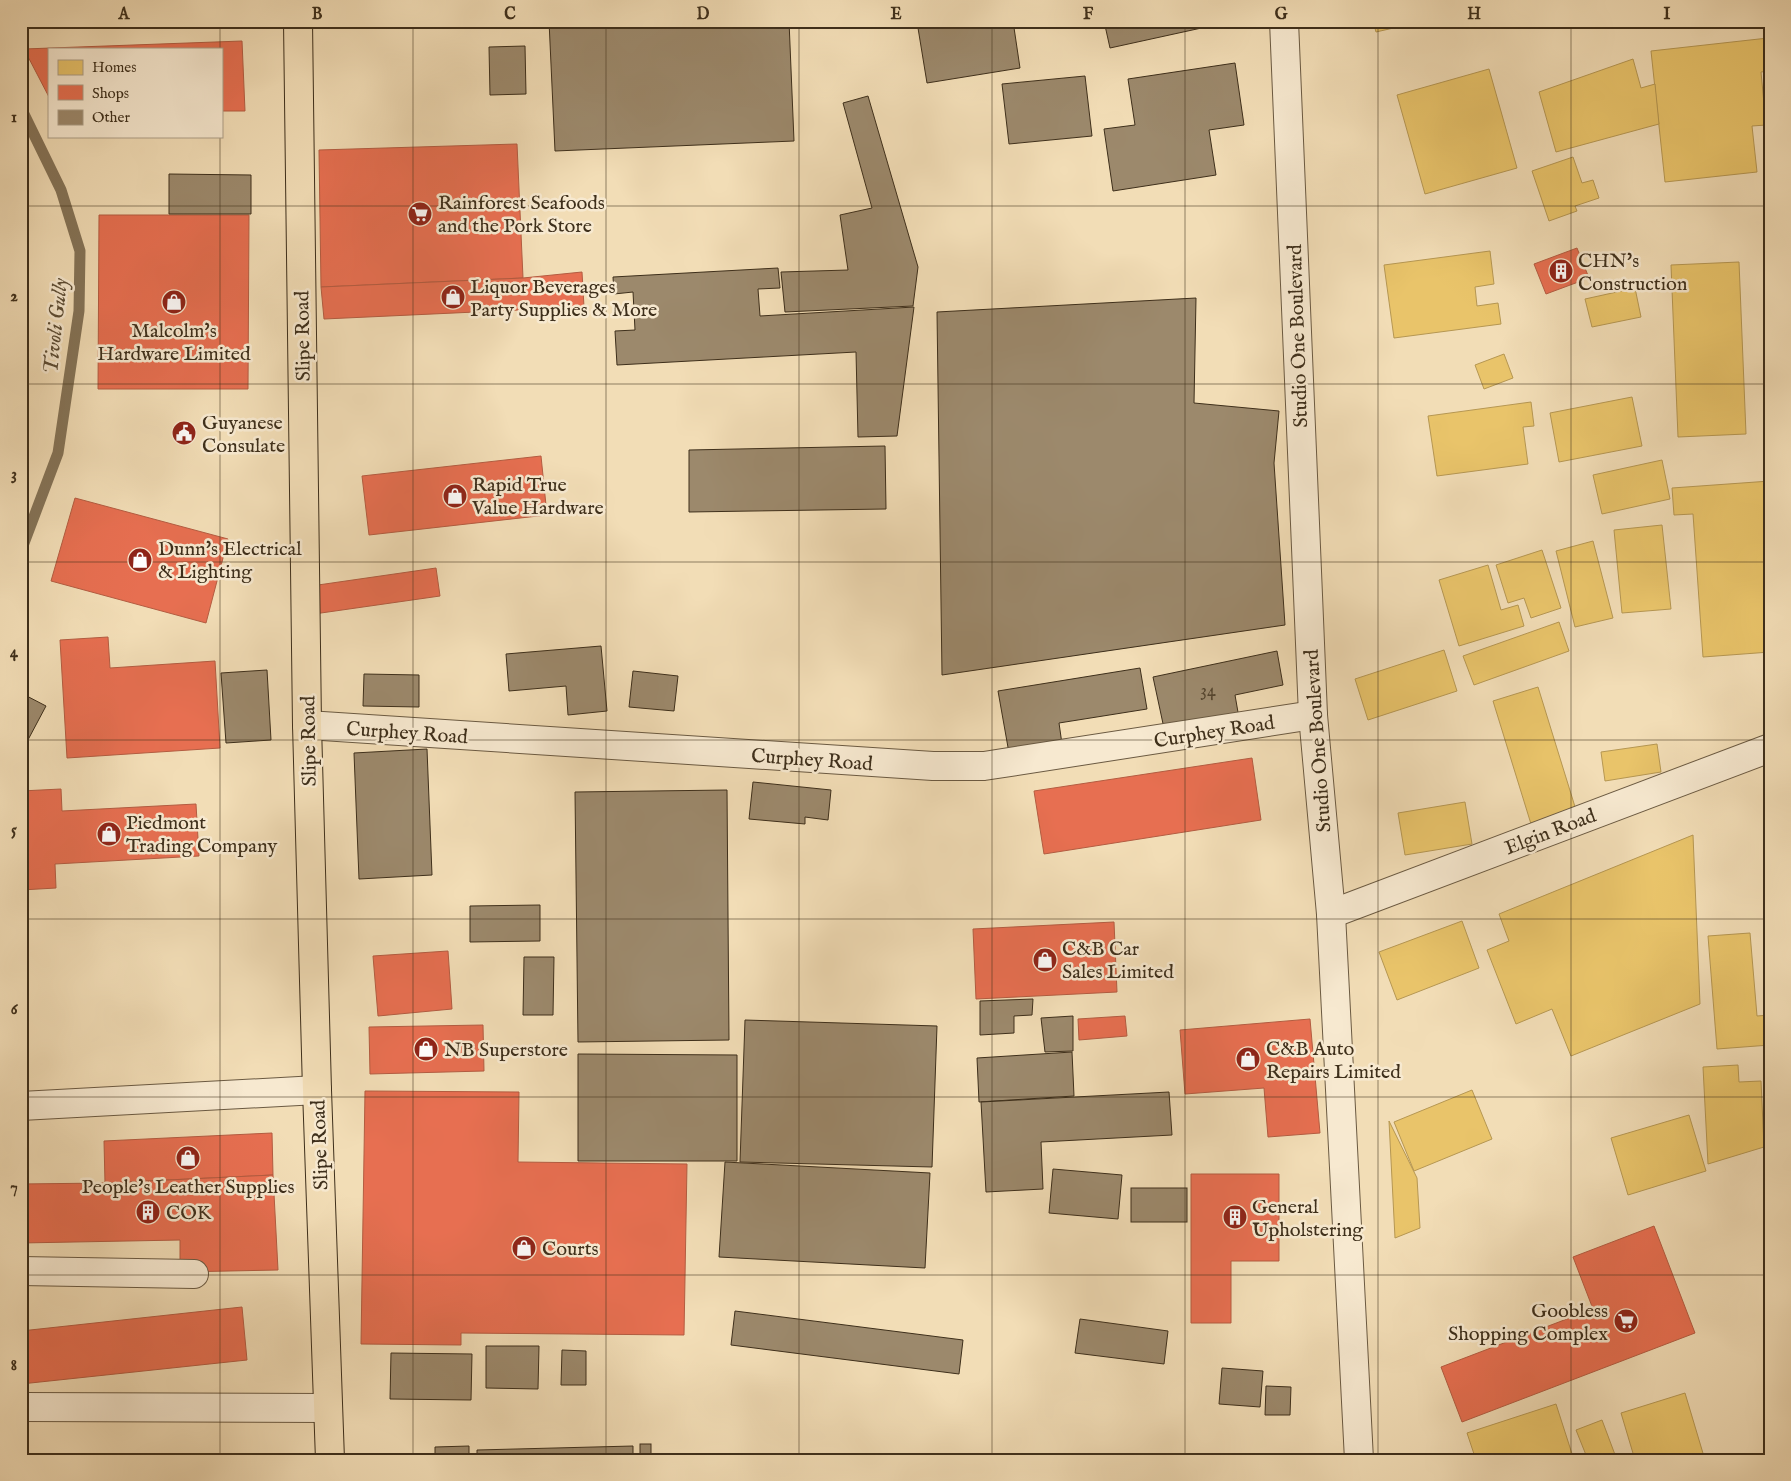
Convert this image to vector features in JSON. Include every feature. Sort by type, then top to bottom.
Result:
[{"type":"main road","name":"Slipe Road","points":[[298,21],[307,726],[316,1090],[330,1460]]},
{"type":"street","name":"Studio One Boulevard","points":[[1284,21],[1313,715],[1331,914],[1359,1460]]},
{"type":"street","name":"Curphey Road","points":[[307,726],[933,766],[984,766],[1313,715]]},
{"type":"street","name":"Elgin Road","points":[[1331,914],[1770,748]]},
{"type":"street","points":[[21,1106],[316,1090]]},
{"type":"street","points":[[21,1271],[194,1274]]},
{"type":"street","points":[[21,1407],[328,1408]]},
{"type":"building: Homes","points":[[1373,21],[1424,21],[1376,32]]},
{"type":"building: Homes","points":[[1768,38],[1770,71],[1761,72],[1766,125],[1752,126],[1757,172],[1665,182],[1651,51]]},
{"type":"building: Homes","points":[[1633,59],[1641,88],[1655,84],[1659,124],[1556,152],[1539,92]]},
{"type":"building: Homes","points":[[1489,69],[1517,168],[1425,194],[1397,95]]},
{"type":"building: Homes","points":[[1765,74],[1770,74],[1770,119]]},
{"type":"building: Homes","points":[[1573,157],[1582,183],[1593,180],[1599,198],[1575,206],[1577,211],[1549,221],[1532,171]]},
{"type":"building: Homes","points":[[1490,251],[1494,284],[1475,287],[1477,306],[1498,303],[1501,324],[1394,338],[1384,265]]},
{"type":"building: Homes","points":[[1739,262],[1746,434],[1678,437],[1671,265]]},
{"type":"building: Homes","points":[[1635,288],[1641,317],[1592,327],[1585,299]]},
{"type":"building: Homes","points":[[1504,354],[1513,378],[1484,389],[1475,365]]},
{"type":"building: Homes","points":[[1632,397],[1642,446],[1559,462],[1550,413]]},
{"type":"building: Homes","points":[[1531,402],[1534,426],[1523,427],[1528,464],[1437,476],[1428,416]]},
{"type":"building: Homes","points":[[1662,460],[1670,499],[1602,514],[1593,475]]},
{"type":"building: Homes","points":[[1770,481],[1770,652],[1703,657],[1693,514],[1674,515],[1672,488]]},
{"type":"building: Homes","points":[[1662,525],[1671,609],[1622,613],[1614,530]]},
{"type":"building: Homes","points":[[1593,541],[1613,618],[1575,627],[1556,551]]},
{"type":"building: Homes","points":[[1542,550],[1561,608],[1531,618],[1524,598],[1508,603],[1496,565]]},
{"type":"building: Homes","points":[[1488,565],[1501,610],[1518,605],[1524,626],[1459,646],[1439,580]]},
{"type":"building: Homes","points":[[1559,622],[1569,651],[1474,685],[1463,656]]},
{"type":"building: Homes","points":[[1444,650],[1457,691],[1368,720],[1355,679]]},
{"type":"building: Homes","points":[[1538,687],[1576,810],[1531,824],[1493,701]]},
{"type":"building: Homes","points":[[1657,744],[1661,772],[1605,781],[1601,752]]},
{"type":"building: Homes","points":[[1465,802],[1472,844],[1405,855],[1398,813]]},
{"type":"building: Homes","points":[[1693,835],[1700,1004],[1571,1056],[1552,1009],[1516,1024],[1487,950],[1509,941],[1499,914]]},
{"type":"building: Homes","points":[[1462,921],[1479,968],[1397,1000],[1379,952]]},
{"type":"building: Homes","points":[[1750,933],[1757,1016],[1770,1015],[1770,1045],[1717,1049],[1708,936]]},
{"type":"building: Homes","points":[[1738,1065],[1739,1082],[1761,1081],[1764,1147],[1708,1164],[1703,1067]]},
{"type":"building: Homes","points":[[1472,1090],[1492,1139],[1414,1171],[1394,1122]]},
{"type":"building: Homes","points":[[1770,1090],[1770,1149],[1766,1091]]},
{"type":"building: Homes","points":[[1689,1115],[1706,1171],[1628,1195],[1611,1138]]},
{"type":"building: Homes","points":[[1389,1121],[1417,1178],[1420,1228],[1395,1238]]},
{"type":"building: Homes","points":[[1685,1393],[1705,1460],[1635,1460],[1621,1413]]},
{"type":"building: Homes","points":[[1556,1404],[1574,1460],[1476,1460],[1467,1433]]},
{"type":"building: Homes","points":[[1602,1420],[1617,1460],[1588,1460],[1576,1430]]},
{"type":"building: Shops","points":[[21,21],[74,21],[21,25]]},
{"type":"building: Shops","points":[[242,41],[245,111],[222,111],[222,48],[51,48]]},
{"type":"building: Shops","points":[[48,48],[48,95],[24,49]]},
{"type":"building: Shops","name":"Rainforest Seafoods and the Pork Store","points":[[517,144],[523,278],[321,287],[319,150]]},
{"type":"building: Shops","name":"Malcolm's Hardware Limited","points":[[99,215],[249,215],[248,389],[98,389]]},
{"type":"building: Shops","name":"CHN's Construction","points":[[1577,248],[1589,278],[1546,294],[1534,264]]},
{"type":"building: Shops","name":"Liquor Beverages Party Supplies & More","points":[[582,272],[584,307],[324,319],[321,287],[523,278]]},
{"type":"building: Shops","name":"Rapid True Value Hardware","points":[[541,456],[547,515],[369,535],[362,476]]},
{"type":"building: Shops","name":"Dunn's Electrical & Lighting","points":[[75,498],[228,539],[206,623],[51,581]]},
{"type":"building: Shops","points":[[436,568],[440,596],[314,614],[318,585]]},
{"type":"building: Shops","points":[[108,637],[110,668],[215,661],[220,748],[67,758],[60,640]]},
{"type":"building: Shops","points":[[1252,758],[1261,820],[1044,854],[1034,791]]},
{"type":"building: Shops","name":"Piedmont Trading Company","points":[[61,789],[62,811],[196,804],[199,856],[55,864],[56,888],[21,890],[21,791]]},
{"type":"building: Shops","name":"C&B Car Sales Limited","points":[[1114,922],[1117,992],[976,999],[973,929]]},
{"type":"building: Shops","points":[[448,951],[452,1009],[378,1016],[373,956]]},
{"type":"building: Shops","points":[[1125,1016],[1127,1036],[1079,1040],[1078,1019]]},
{"type":"building: Shops","name":"C&B Auto Repairs Limited","points":[[1310,1019],[1320,1133],[1268,1137],[1264,1088],[1185,1094],[1180,1030]]},
{"type":"building: Shops","name":"NB Superstore","points":[[483,1025],[484,1071],[370,1074],[369,1027]]},
{"type":"building: Shops","name":"Courts","points":[[365,1091],[519,1092],[518,1162],[687,1164],[684,1335],[461,1333],[461,1345],[361,1344]]},
{"type":"building: Shops","name":"People's Leather Supplies","points":[[272,1133],[273,1175],[105,1183],[104,1141]]},
{"type":"building: Shops","name":"General Upholstering","points":[[1191,1174],[1279,1174],[1279,1261],[1231,1261],[1231,1323],[1191,1323]]},
{"type":"building: Shops","name":"COK","points":[[273,1175],[278,1270],[180,1272],[180,1240],[21,1243],[21,1184],[105,1183]]},
{"type":"building: Shops","name":"Goobless Shopping Complex","points":[[1654,1226],[1695,1333],[1462,1422],[1441,1367],[1593,1309],[1573,1257]]},
{"type":"building: Shops","points":[[242,1307],[247,1360],[21,1384],[21,1331]]},
{"type":"building: Other","points":[[549,21],[789,21],[794,141],[555,151]]},
{"type":"building: Other","points":[[961,21],[1013,21],[1020,68],[927,83],[918,28]]},
{"type":"building: Other","points":[[1104,21],[1204,21],[1206,27],[1110,48]]},
{"type":"building: Other","points":[[525,46],[526,94],[490,95],[489,47]]},
{"type":"building: Other","points":[[1235,63],[1244,125],[1209,130],[1216,175],[1113,191],[1104,129],[1135,125],[1128,79]]},
{"type":"building: Other","points":[[1085,76],[1092,136],[1009,144],[1002,84]]},
{"type":"building: Other","points":[[868,96],[918,267],[913,306],[785,312],[781,272],[848,270],[840,215],[872,208],[843,103]]},
{"type":"building: Other","points":[[169,174],[251,175],[251,214],[169,214]]},
{"type":"building: Other","points":[[778,268],[780,288],[758,289],[760,316],[914,307],[897,436],[858,437],[856,352],[617,365],[615,331],[635,330],[633,292],[614,294],[613,277]]},
{"type":"building: Other","points":[[1196,298],[1194,403],[1279,411],[1274,463],[1285,625],[942,675],[937,312]]},
{"type":"building: Other","points":[[885,446],[886,509],[689,512],[689,450]]},
{"type":"building: Other","points":[[601,646],[607,711],[568,715],[566,686],[509,691],[506,654]]},
{"type":"building: Other","points":[[1277,651],[1283,685],[1235,695],[1239,718],[1165,733],[1153,677]]},
{"type":"building: Other","points":[[1140,668],[1147,709],[1059,723],[1062,744],[1009,753],[998,691]]},
{"type":"building: Other","points":[[267,670],[271,740],[226,743],[221,673]]},
{"type":"building: Other","points":[[633,671],[678,676],[674,711],[629,707]]},
{"type":"building: Other","points":[[364,674],[419,675],[419,707],[363,706]]},
{"type":"building: Other","points":[[21,693],[46,706],[21,753]]},
{"type":"building: Other","points":[[427,749],[432,875],[359,879],[354,753]]},
{"type":"building: Other","points":[[753,782],[831,790],[828,820],[805,817],[805,824],[749,819]]},
{"type":"building: Other","points":[[727,790],[729,1040],[578,1042],[575,792]]},
{"type":"building: Other","points":[[540,905],[540,941],[470,942],[470,906]]},
{"type":"building: Other","points":[[524,957],[554,957],[553,1015],[523,1015]]},
{"type":"building: Other","points":[[1033,999],[1032,1015],[1014,1016],[1014,1033],[980,1035],[980,1001]]},
{"type":"building: Other","points":[[1073,1016],[1073,1051],[1045,1052],[1041,1018]]},
{"type":"building: Other","points":[[745,1020],[937,1026],[932,1167],[740,1162]]},
{"type":"building: Other","points":[[1072,1052],[1074,1096],[979,1102],[977,1058]]},
{"type":"building: Other","points":[[578,1054],[737,1055],[737,1161],[578,1161]]},
{"type":"building: Other","points":[[1169,1092],[1172,1135],[1041,1142],[1043,1189],[986,1192],[981,1102]]},
{"type":"building: Other","points":[[725,1162],[930,1173],[925,1268],[719,1257]]},
{"type":"building: Other","points":[[1053,1169],[1122,1175],[1118,1219],[1049,1213]]},
{"type":"building: Other","points":[[1131,1188],[1187,1188],[1187,1222],[1131,1222]]},
{"type":"building: Other","points":[[735,1311],[963,1340],[959,1374],[731,1345]]},
{"type":"building: Other","points":[[1080,1319],[1168,1331],[1164,1364],[1075,1353]]},
{"type":"building: Other","points":[[486,1346],[539,1346],[538,1389],[486,1388]]},
{"type":"building: Other","points":[[562,1350],[586,1351],[586,1385],[561,1385]]},
{"type":"building: Other","points":[[391,1353],[472,1354],[471,1400],[390,1399]]},
{"type":"building: Other","points":[[1222,1368],[1263,1371],[1260,1407],[1219,1404]]},
{"type":"building: Other","points":[[1266,1386],[1291,1387],[1290,1415],[1265,1415]]},
{"type":"building: Other","points":[[640,1444],[651,1444],[651,1460],[640,1460]]},
{"type":"building: Other","points":[[469,1446],[469,1460],[435,1460],[435,1447]]},
{"type":"building: Other","points":[[633,1446],[633,1460],[477,1460],[477,1450]]},
{"type":"waterway","name":"Tivoli Gully","points":[[21,108],[61,190],[80,251],[79,311],[58,453],[21,551]]},
{"type":"place","name":"Rainforest Seafoods and the Pork Store","points":[[420,214]]},
{"type":"place","name":"CHN's Construction","points":[[1561,271]]},
{"type":"place","name":"Liquor Beverages Party Supplies & More","points":[[453,297]]},
{"type":"place","name":"Malcolm's Hardware Limited","points":[[174,302]]},
{"type":"place","name":"Guyanese Consulate","points":[[184,433]]},
{"type":"place","name":"Rapid True Value Hardware","points":[[455,496]]},
{"type":"place","name":"Dunn's Electrical & Lighting","points":[[140,560]]},
{"type":"place","name":"Piedmont Trading Company","points":[[109,834]]},
{"type":"place","name":"C&B Car Sales Limited","points":[[1045,960]]},
{"type":"place","name":"NB Superstore","points":[[426,1049]]},
{"type":"place","name":"C&B Auto Repairs Limited","points":[[1248,1059]]},
{"type":"place","name":"People's Leather Supplies","points":[[188,1158]]},
{"type":"place","name":"COK","points":[[148,1212]]},
{"type":"place","name":"General Upholstering","points":[[1235,1217]]},
{"type":"place","name":"Courts","points":[[524,1248]]},
{"type":"place","name":"Goobless Shopping Complex","points":[[1626,1321]]}]
